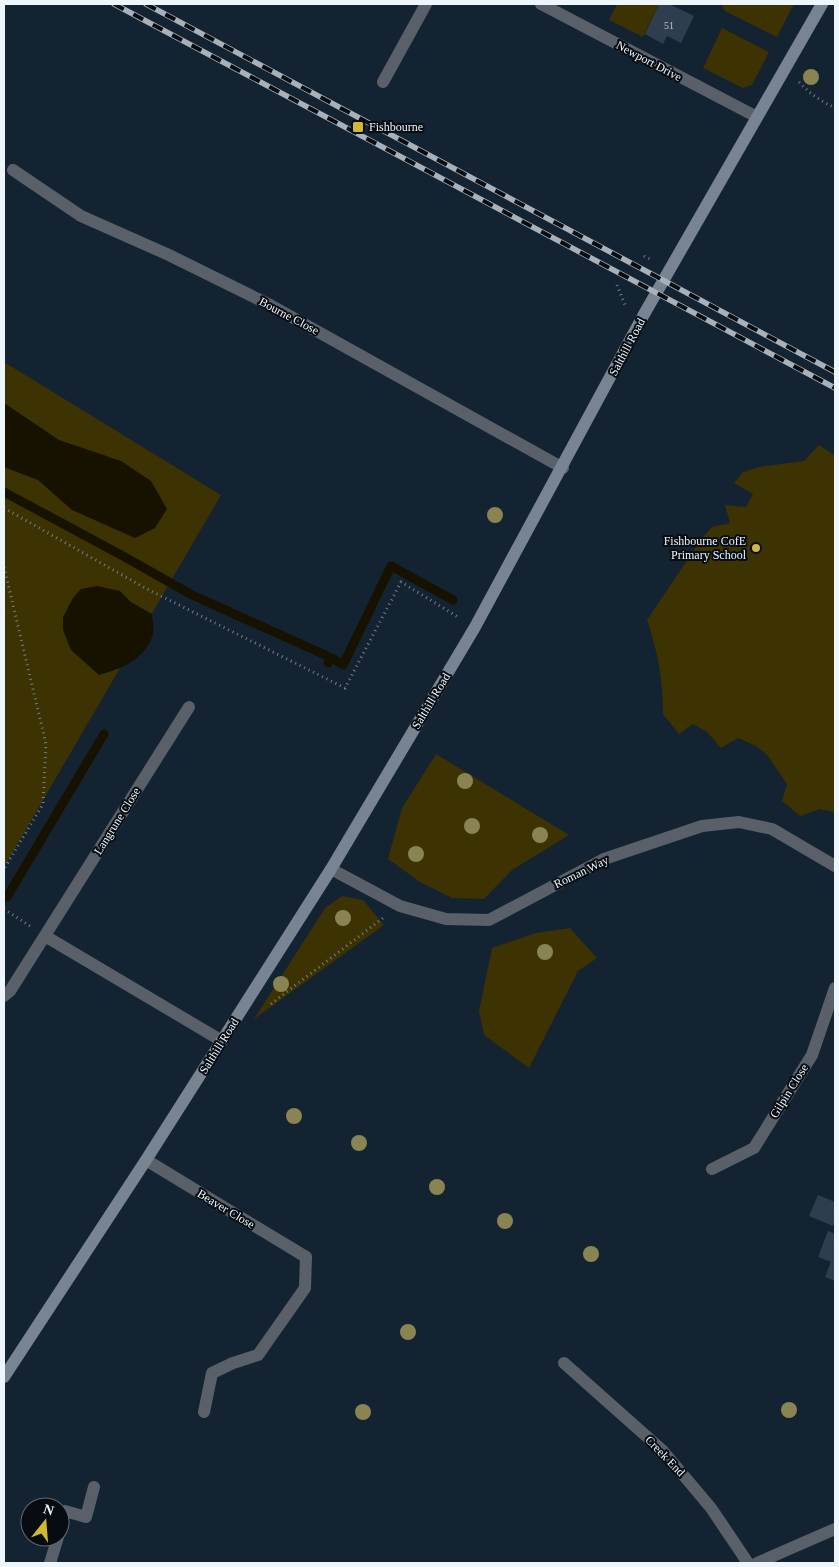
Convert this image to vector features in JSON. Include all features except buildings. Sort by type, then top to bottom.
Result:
[{"type":"street","points":[[383,82],[426,4]]},
{"type":"street","name":"Newport Drive","points":[[541,4],[757,118]]},
{"type":"street","name":"Salthill Road","points":[[4,1377],[222,1042],[331,869],[476,628],[643,316],[822,4]]},
{"type":"street","name":"Bourne Close","points":[[14,170],[81,216],[270,305],[563,468]]},
{"type":"street","name":"Langrune Close","points":[[4,996],[10,990],[45,936],[189,706]]},
{"type":"street","name":"Roman Way","points":[[331,869],[400,906],[446,919],[489,920],[604,860],[702,826],[739,822],[772,829],[835,866]]},
{"type":"street","points":[[45,936],[222,1042]]},
{"type":"street","name":"Gilpin Close","points":[[712,1169],[754,1148],[812,1055],[835,988]]},
{"type":"street","name":"Beaver Close","points":[[146,1160],[306,1258],[305,1288],[258,1356],[233,1363],[212,1372],[204,1412]]},
{"type":"street","name":"Creek End","points":[[564,1363],[663,1451],[711,1508],[748,1563]]},
{"type":"street","points":[[70,1512],[86,1517],[94,1487]]},
{"type":"street","points":[[757,1563],[835,1529]]},
{"type":"street","points":[[50,1563],[55,1547]]},
{"type":"path","points":[[795,78],[807,91],[835,108]]},
{"type":"path","points":[[4,508],[145,588],[346,688],[401,582],[476,628]]},
{"type":"path","points":[[4,567],[46,744],[43,804],[4,869]]},
{"type":"path","points":[[268,1006],[400,906]]},
{"type":"path","points":[[4,909],[45,936]]},
{"type":"shaded area","points":[[617,4],[659,4],[643,37],[609,20]]},
{"type":"shaded area","points":[[723,4],[794,4],[777,37],[725,11],[722,6]]},
{"type":"shaded area","points":[[722,28],[769,52],[752,85],[743,88],[703,68]]},
{"type":"shaded area","points":[[4,362],[221,495],[4,867]]},
{"type":"shaded area","points":[[4,403],[59,440],[121,461],[151,481],[167,509],[155,528],[135,538],[72,510],[38,480],[4,467]]},
{"type":"shaded area","name":"Fishbourne CofE Primary School","points":[[819,445],[835,456],[835,812],[820,809],[800,816],[782,801],[787,784],[767,755],[756,746],[738,738],[721,748],[707,732],[693,724],[679,734],[663,714],[659,666],[647,620],[702,538],[712,527],[730,523],[725,505],[746,507],[753,494],[734,483],[743,472],[759,467],[804,461]]},
{"type":"shaded area","points":[[97,586],[120,591],[131,602],[152,614],[153,629],[153,635],[148,645],[137,658],[115,670],[99,675],[71,650],[63,630],[63,617],[73,598],[81,589]]},
{"type":"shaded area","points":[[436,754],[569,835],[512,870],[484,899],[452,898],[420,882],[388,859],[402,808]]},
{"type":"shaded area","points":[[342,896],[363,900],[384,925],[254,1019],[325,908]]},
{"type":"shaded area","points":[[570,928],[597,958],[578,971],[529,1068],[484,1035],[479,1011],[492,948],[536,933]]},
{"type":"waterway","points":[[4,492],[192,595],[332,658],[328,663]]},
{"type":"waterway","points":[[332,658],[343,665],[391,566],[453,600]]},
{"type":"waterway","points":[[7,897],[104,734]]},
{"type":"railway","points":[[114,4],[835,388]]},
{"type":"railway","points":[[146,4],[835,372]]},
{"type":"place","name":"Fishbourne","points":[[358,127]]},
{"type":"place","name":"Fishbourne CofE Primary School","points":[[756,548]]}]
